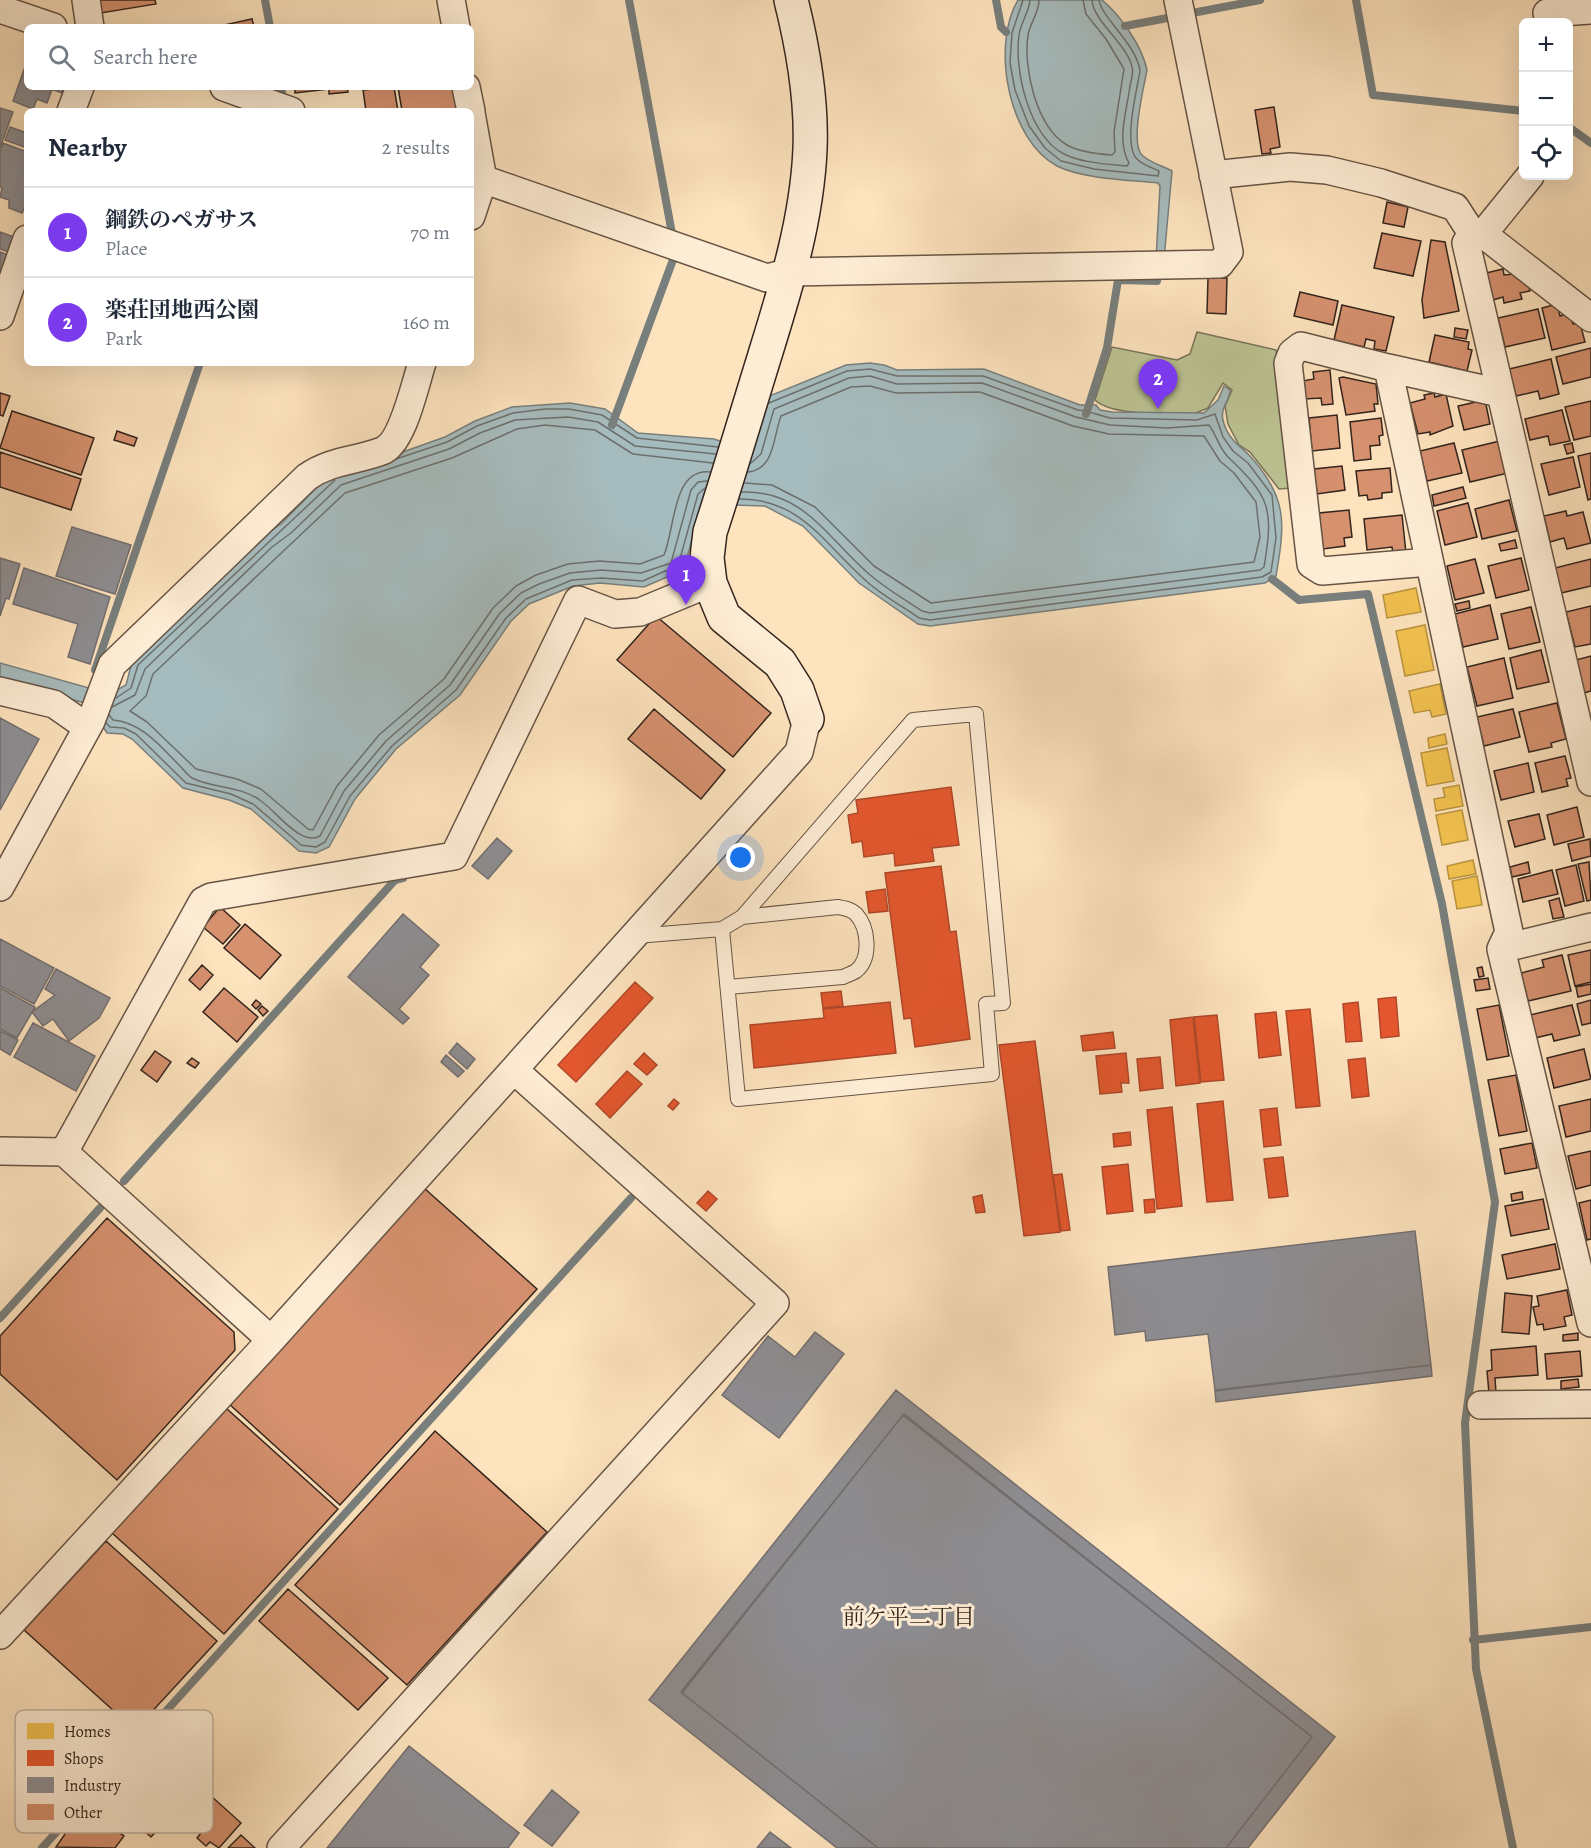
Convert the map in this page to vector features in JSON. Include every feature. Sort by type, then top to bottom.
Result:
[{"type":"street","points":[[87,0],[90,24]]},
{"type":"street","points":[[451,0],[455,24]]},
{"type":"street","points":[[0,1635],[270,1340],[799,752],[807,719],[797,690],[780,663],[724,616],[710,583],[706,558],[710,532],[790,272],[804,203],[810,148],[801,38],[791,0]]},
{"type":"street","points":[[477,178],[767,278],[790,272],[1220,264],[1229,252],[1178,0]]},
{"type":"street","points":[[0,9],[44,24]]},
{"type":"street","points":[[1546,12],[1591,10]]},
{"type":"street","points":[[72,108],[79,90]]},
{"type":"street","points":[[232,90],[283,108]]},
{"type":"street","points":[[467,90],[470,108]]},
{"type":"street","points":[[474,145],[477,178],[474,197]]},
{"type":"street","points":[[1213,175],[1290,167],[1327,170],[1382,183],[1455,207],[1479,236],[1591,318]]},
{"type":"street","points":[[1527,180],[1479,236],[1466,243],[1591,782]]},
{"type":"street","points":[[0,316],[24,248]]},
{"type":"street","points":[[1429,562],[1322,571],[1311,564],[1288,363],[1292,353],[1301,346],[1500,393]]},
{"type":"street","points":[[0,887],[89,724],[112,665],[308,477],[330,463],[385,451],[398,437],[421,366]]},
{"type":"street","points":[[1388,368],[1509,932],[1501,949],[1591,1323]]},
{"type":"street","points":[[64,1152],[203,901],[211,897],[454,856],[578,600],[615,614],[640,612],[710,583]]},
{"type":"street","points":[[0,691],[54,704],[89,724]]},
{"type":"street","points":[[1501,949],[1591,927]]},
{"type":"street","points":[[281,1848],[775,1303],[514,1070]]},
{"type":"street","points":[[0,1151],[64,1152],[270,1340]]},
{"type":"street","points":[[1481,1405],[1591,1404]]},
{"type":"lane","points":[[635,936],[722,928],[742,917],[913,720],[976,714],[1003,1003],[986,1004],[992,1074],[738,1099],[722,928]]},
{"type":"lane","points":[[728,987],[843,977],[856,970],[864,961],[866,950],[864,927],[850,910],[838,907],[742,917]]},
{"type":"green space","points":[[1197,332],[1276,350],[1292,488],[1279,489],[1250,452],[1239,445],[1228,424],[1225,406],[1232,390],[1223,383],[1208,408],[1196,413],[1128,412],[1103,405],[1095,400],[1112,347],[1177,360],[1190,354]]},
{"type":"water","points":[[1018,0],[1102,0],[1123,23],[1136,42],[1147,70],[1137,129],[1139,150],[1153,163],[1172,171],[1164,259],[1156,260],[1160,186],[1158,183],[1080,174],[1057,166],[1040,153],[1026,135],[1016,114],[1009,90],[1006,65],[1006,41],[1010,19]]},
{"type":"water","points":[[870,363],[897,370],[984,369],[1080,405],[1096,405],[1100,410],[1112,412],[1204,413],[1218,400],[1224,386],[1230,390],[1222,415],[1227,432],[1262,471],[1271,485],[1281,512],[1281,541],[1276,576],[1265,583],[930,626],[918,624],[859,583],[803,526],[765,506],[733,505],[704,494],[680,584],[667,577],[644,587],[600,583],[573,586],[529,604],[511,621],[460,695],[396,749],[355,799],[329,847],[316,853],[299,851],[251,809],[229,800],[183,788],[132,739],[123,734],[107,733],[88,704],[0,679],[0,663],[110,694],[126,685],[132,662],[264,536],[282,523],[324,480],[445,437],[475,421],[512,407],[570,403],[605,409],[638,433],[714,439],[748,450],[762,399],[846,365]]},
{"type":"building: Homes","points":[[1416,588],[1421,612],[1387,618],[1383,595]]},
{"type":"building: Homes","points":[[1425,625],[1434,670],[1405,676],[1396,631]]},
{"type":"building: Homes","points":[[1440,684],[1446,714],[1432,717],[1430,710],[1414,713],[1409,691]]},
{"type":"building: Homes","points":[[1445,734],[1447,744],[1429,748],[1428,738]]},
{"type":"building: Homes","points":[[1447,748],[1454,781],[1427,786],[1421,753]]},
{"type":"building: Homes","points":[[1459,785],[1463,806],[1436,811],[1434,799],[1445,797],[1443,788]]},
{"type":"building: Homes","points":[[1462,810],[1468,840],[1442,845],[1436,815]]},
{"type":"building: Homes","points":[[1473,860],[1476,874],[1449,879],[1447,866]]},
{"type":"building: Homes","points":[[1477,876],[1482,905],[1457,909],[1452,881]]},
{"type":"building: Shops","points":[[951,787],[959,845],[932,848],[934,861],[895,866],[894,853],[864,857],[862,841],[852,843],[848,815],[858,813],[856,800]]},
{"type":"building: Shops","points":[[941,866],[950,932],[956,931],[970,1039],[915,1047],[911,1018],[904,1019],[885,873]]},
{"type":"building: Shops","points":[[885,889],[888,911],[869,913],[866,892]]},
{"type":"building: Shops","points":[[635,982],[653,998],[576,1082],[558,1065]]},
{"type":"building: Shops","points":[[841,991],[843,1006],[823,1008],[821,993]]},
{"type":"building: Shops","points":[[1396,997],[1399,1036],[1381,1038],[1378,999]]},
{"type":"building: Shops","points":[[890,1002],[896,1053],[754,1068],[750,1025],[824,1018],[823,1009]]},
{"type":"building: Shops","points":[[1358,1002],[1362,1041],[1346,1042],[1343,1004]]},
{"type":"building: Shops","points":[[1310,1009],[1320,1106],[1296,1108],[1286,1011]]},
{"type":"building: Shops","points":[[1276,1012],[1281,1055],[1259,1058],[1255,1014]]},
{"type":"building: Shops","points":[[1217,1015],[1224,1080],[1201,1082],[1194,1017]]},
{"type":"building: Shops","points":[[1193,1017],[1200,1083],[1176,1086],[1170,1020]]},
{"type":"building: Shops","points":[[1113,1032],[1115,1048],[1083,1051],[1081,1036]]},
{"type":"building: Shops","points":[[1035,1041],[1060,1232],[1024,1236],[999,1045]]},
{"type":"building: Shops","points":[[644,1053],[657,1065],[647,1075],[634,1064]]},
{"type":"building: Shops","points":[[1126,1053],[1129,1083],[1121,1083],[1122,1092],[1100,1094],[1096,1056]]},
{"type":"building: Shops","points":[[1160,1057],[1163,1088],[1140,1091],[1137,1059]]},
{"type":"building: Shops","points":[[1365,1058],[1369,1096],[1352,1098],[1348,1060]]},
{"type":"building: Shops","points":[[627,1071],[642,1084],[610,1118],[596,1104]]},
{"type":"building: Shops","points":[[674,1099],[679,1103],[673,1110],[668,1106]]},
{"type":"building: Shops","points":[[1223,1101],[1233,1200],[1207,1202],[1197,1104]]},
{"type":"building: Shops","points":[[1172,1107],[1182,1206],[1157,1209],[1147,1110]]},
{"type":"building: Shops","points":[[1277,1108],[1281,1145],[1264,1147],[1260,1110]]},
{"type":"building: Shops","points":[[1130,1132],[1131,1145],[1114,1147],[1113,1134]]},
{"type":"building: Shops","points":[[1283,1157],[1288,1196],[1269,1198],[1264,1159]]},
{"type":"building: Shops","points":[[1128,1164],[1133,1211],[1107,1214],[1102,1167]]},
{"type":"building: Shops","points":[[1062,1174],[1070,1230],[1061,1231],[1053,1175]]},
{"type":"building: Shops","points":[[708,1191],[717,1199],[706,1211],[697,1203]]},
{"type":"building: Shops","points":[[982,1195],[985,1212],[976,1213],[973,1197]]},
{"type":"building: Shops","points":[[1154,1199],[1155,1212],[1145,1213],[1144,1200]]},
{"type":"building: Industry","points":[[24,70],[24,90],[52,90],[47,103],[37,99],[33,108],[13,101]]},
{"type":"building: Industry","points":[[0,108],[13,112],[0,148]]},
{"type":"building: Industry","points":[[10,127],[24,132],[24,147],[5,140]]},
{"type":"building: Industry","points":[[3,143],[24,151],[24,209],[22,213],[9,208],[9,200],[0,197],[2,188],[0,187],[0,152]]},
{"type":"building: Industry","points":[[0,232],[14,237],[9,252],[0,249]]},
{"type":"building: Industry","points":[[0,252],[8,255],[0,278]]},
{"type":"building: Industry","points":[[72,527],[131,545],[115,594],[56,576]]},
{"type":"building: Industry","points":[[0,558],[20,564],[9,599],[6,598],[0,616]]},
{"type":"building: Industry","points":[[24,568],[110,597],[90,664],[68,657],[78,624],[13,604]]},
{"type":"building: Industry","points":[[0,718],[39,739],[0,810]]},
{"type":"building: Industry","points":[[497,838],[512,851],[488,879],[472,866]]},
{"type":"building: Industry","points":[[403,914],[439,945],[420,967],[429,975],[399,1009],[409,1018],[403,1024],[348,977]]},
{"type":"building: Industry","points":[[0,939],[54,968],[34,1004],[0,986]]},
{"type":"building: Industry","points":[[56,969],[110,998],[99,1018],[69,1041],[53,1019],[43,1026],[32,1012],[55,995],[45,989]]},
{"type":"building: Industry","points":[[0,988],[35,1007],[17,1038],[0,1029]]},
{"type":"building: Industry","points":[[33,1023],[95,1056],[76,1091],[14,1057]]},
{"type":"building: Industry","points":[[0,1031],[18,1040],[10,1055],[0,1049]]},
{"type":"building: Industry","points":[[457,1043],[475,1059],[467,1069],[449,1053]]},
{"type":"building: Industry","points":[[446,1055],[464,1071],[458,1077],[441,1062]]},
{"type":"building: Industry","points":[[1415,1231],[1431,1365],[1215,1390],[1208,1334],[1146,1341],[1145,1331],[1115,1335],[1108,1267]]},
{"type":"building: Industry","points":[[815,1332],[844,1354],[779,1438],[722,1395],[768,1336],[795,1357]]},
{"type":"building: Industry","points":[[1431,1365],[1432,1376],[1216,1402],[1215,1391]]},
{"type":"building: Industry","points":[[896,1390],[1335,1737],[1248,1848],[1226,1848],[1312,1737],[904,1414],[681,1692],[878,1848],[837,1848],[649,1700]]},
{"type":"building: Industry","points":[[903,1415],[1312,1737],[1226,1848],[878,1848],[682,1693]]},
{"type":"building: Industry","points":[[409,1746],[519,1833],[508,1848],[327,1848]]},
{"type":"building: Industry","points":[[552,1790],[579,1812],[552,1846],[524,1825]]},
{"type":"building: Industry","points":[[770,1832],[791,1848],[757,1848]]},
{"type":"building: Other","points":[[99,0],[155,0],[156,4],[101,13]]},
{"type":"building: Other","points":[[252,19],[253,24],[229,24]]},
{"type":"building: Other","points":[[295,90],[320,90],[295,93]]},
{"type":"building: Other","points":[[329,90],[348,90],[348,92],[329,94]]},
{"type":"building: Other","points":[[363,90],[394,90],[398,108],[366,108]]},
{"type":"building: Other","points":[[398,90],[456,90],[460,108],[402,108]]},
{"type":"building: Other","points":[[1274,107],[1280,147],[1270,149],[1271,153],[1262,154],[1255,110]]},
{"type":"building: Other","points":[[1387,202],[1408,207],[1404,227],[1383,223]]},
{"type":"building: Other","points":[[1382,233],[1421,241],[1413,276],[1374,268]]},
{"type":"building: Other","points":[[1431,240],[1445,242],[1459,311],[1424,318],[1422,300]]},
{"type":"building: Other","points":[[1503,269],[1504,275],[1525,273],[1530,291],[1520,293],[1522,299],[1504,303],[1503,297],[1493,300],[1486,273]]},
{"type":"building: Other","points":[[1208,278],[1227,278],[1226,314],[1207,313]]},
{"type":"building: Other","points":[[1300,292],[1338,301],[1333,325],[1294,316]]},
{"type":"building: Other","points":[[1557,304],[1560,316],[1570,313],[1573,324],[1580,323],[1585,342],[1552,350],[1542,308]]},
{"type":"building: Other","points":[[1342,305],[1394,317],[1386,351],[1374,349],[1375,341],[1366,339],[1364,347],[1334,340]]},
{"type":"building: Other","points":[[1538,309],[1545,338],[1505,347],[1498,318]]},
{"type":"building: Other","points":[[1455,328],[1468,330],[1466,339],[1454,337]]},
{"type":"building: Other","points":[[1435,335],[1469,342],[1468,349],[1472,350],[1467,371],[1429,362]]},
{"type":"building: Other","points":[[1591,348],[1591,377],[1563,384],[1556,357]]},
{"type":"building: Other","points":[[1551,359],[1559,394],[1540,399],[1538,391],[1516,396],[1509,369]]},
{"type":"building: Other","points":[[1330,370],[1333,404],[1322,405],[1321,398],[1304,399],[1302,381],[1314,379],[1313,372]]},
{"type":"building: Other","points":[[1339,378],[1376,384],[1378,404],[1374,404],[1375,411],[1346,415]]},
{"type":"building: Other","points":[[0,393],[10,396],[3,416],[0,415]]},
{"type":"building: Other","points":[[1434,393],[1435,397],[1446,394],[1453,426],[1430,435],[1430,432],[1418,434],[1410,403],[1425,399],[1424,395]]},
{"type":"building: Other","points":[[1485,400],[1490,424],[1464,430],[1458,406]]},
{"type":"building: Other","points":[[1591,401],[1591,436],[1574,440],[1565,407]]},
{"type":"building: Other","points":[[1562,410],[1570,441],[1550,445],[1548,436],[1530,440],[1525,419]]},
{"type":"building: Other","points":[[12,411],[94,438],[81,475],[0,448]]},
{"type":"building: Other","points":[[1337,415],[1340,448],[1312,451],[1309,418]]},
{"type":"building: Other","points":[[1381,418],[1383,435],[1379,436],[1380,445],[1370,446],[1371,459],[1354,461],[1350,422]]},
{"type":"building: Other","points":[[117,431],[137,438],[134,446],[114,440]]},
{"type":"building: Other","points":[[1500,441],[1508,473],[1470,482],[1462,450]]},
{"type":"building: Other","points":[[1454,443],[1462,473],[1427,481],[1420,451]]},
{"type":"building: Other","points":[[1572,443],[1574,452],[1567,454],[1564,445]]},
{"type":"building: Other","points":[[0,452],[81,479],[71,510],[0,487]]},
{"type":"building: Other","points":[[1591,453],[1591,499],[1588,500],[1578,456]]},
{"type":"building: Other","points":[[1573,457],[1580,487],[1549,495],[1541,464]]},
{"type":"building: Other","points":[[1342,466],[1345,490],[1317,494],[1314,469]]},
{"type":"building: Other","points":[[1390,468],[1392,492],[1382,493],[1382,498],[1368,500],[1367,495],[1359,496],[1356,471]]},
{"type":"building: Other","points":[[1463,487],[1466,498],[1434,506],[1432,495]]},
{"type":"building: Other","points":[[1509,500],[1517,531],[1482,539],[1475,509]]},
{"type":"building: Other","points":[[1468,503],[1477,537],[1445,545],[1437,511]]},
{"type":"building: Other","points":[[1349,510],[1352,537],[1344,538],[1345,546],[1323,549],[1319,513]]},
{"type":"building: Other","points":[[1566,511],[1567,516],[1583,512],[1591,543],[1567,549],[1564,538],[1550,542],[1544,516]]},
{"type":"building: Other","points":[[1402,515],[1406,553],[1393,554],[1392,547],[1367,550],[1364,519]]},
{"type":"building: Other","points":[[1515,540],[1517,548],[1501,551],[1499,544]]},
{"type":"building: Other","points":[[1521,558],[1529,590],[1496,598],[1488,566]]},
{"type":"building: Other","points":[[1475,559],[1484,593],[1455,600],[1447,566]]},
{"type":"building: Other","points":[[1591,559],[1591,586],[1561,593],[1555,568]]},
{"type":"building: Other","points":[[1469,601],[1470,608],[1457,611],[1455,604]]},
{"type":"building: Other","points":[[1490,605],[1498,639],[1463,647],[1455,614]]},
{"type":"building: Other","points":[[1591,606],[1591,644],[1575,647],[1566,612]]},
{"type":"building: Other","points":[[1531,607],[1540,642],[1509,649],[1501,614]]},
{"type":"building: Other","points":[[656,616],[771,713],[733,757],[617,660]]},
{"type":"building: Other","points":[[1541,650],[1549,682],[1517,689],[1510,658]]},
{"type":"building: Other","points":[[1591,656],[1591,691],[1584,693],[1576,660]]},
{"type":"building: Other","points":[[1504,658],[1513,698],[1477,706],[1467,667]]},
{"type":"building: Other","points":[[1557,703],[1566,739],[1551,743],[1552,747],[1529,752],[1519,712]]},
{"type":"building: Other","points":[[654,709],[725,770],[701,799],[628,739]]},
{"type":"building: Other","points":[[1513,709],[1520,737],[1484,746],[1477,717]]},
{"type":"building: Other","points":[[1565,756],[1571,778],[1566,779],[1568,786],[1542,792],[1535,763]]},
{"type":"building: Other","points":[[1528,763],[1534,792],[1501,800],[1494,771]]},
{"type":"building: Other","points":[[1577,807],[1584,837],[1554,845],[1547,815]]},
{"type":"building: Other","points":[[1539,814],[1545,839],[1515,847],[1508,821]]},
{"type":"building: Other","points":[[1590,839],[1591,856],[1572,861],[1568,844]]},
{"type":"building: Other","points":[[1528,862],[1530,873],[1512,877],[1510,867]]},
{"type":"building: Other","points":[[1589,862],[1591,900],[1587,901],[1578,864]]},
{"type":"building: Other","points":[[1576,865],[1584,901],[1565,906],[1556,870]]},
{"type":"building: Other","points":[[1552,870],[1558,894],[1523,902],[1518,879]]},
{"type":"building: Other","points":[[1559,898],[1564,917],[1553,919],[1549,901]]},
{"type":"building: Other","points":[[220,907],[240,925],[223,944],[203,927]]},
{"type":"building: Other","points":[[245,924],[281,955],[260,979],[224,948]]},
{"type":"building: Other","points":[[1591,950],[1591,982],[1575,986],[1568,955]]},
{"type":"building: Other","points":[[1562,955],[1571,991],[1528,1001],[1521,973],[1544,967],[1542,960]]},
{"type":"building: Other","points":[[202,965],[213,975],[200,990],[189,980]]},
{"type":"building: Other","points":[[1482,967],[1484,976],[1479,977],[1477,968]]},
{"type":"building: Other","points":[[1488,978],[1490,989],[1476,991],[1474,980]]},
{"type":"building: Other","points":[[1591,984],[1591,994],[1578,997],[1576,987]]},
{"type":"building: Other","points":[[224,988],[258,1017],[237,1042],[203,1012]]},
{"type":"building: Other","points":[[256,1000],[261,1004],[256,1009],[252,1005]]},
{"type":"building: Other","points":[[1591,1000],[1591,1023],[1582,1025],[1577,1004]]},
{"type":"building: Other","points":[[1499,1005],[1509,1056],[1487,1060],[1477,1009]]},
{"type":"building: Other","points":[[1572,1005],[1580,1035],[1554,1041],[1552,1034],[1535,1038],[1530,1015]]},
{"type":"building: Other","points":[[262,1006],[268,1011],[263,1016],[258,1010]]},
{"type":"building: Other","points":[[1584,1049],[1591,1079],[1554,1088],[1547,1058]]},
{"type":"building: Other","points":[[155,1051],[171,1062],[157,1082],[141,1070]]},
{"type":"building: Other","points":[[192,1058],[199,1063],[195,1068],[187,1063]]},
{"type":"building: Other","points":[[1516,1075],[1527,1131],[1499,1136],[1488,1080]]},
{"type":"building: Other","points":[[1591,1099],[1591,1131],[1566,1137],[1559,1106]]},
{"type":"building: Other","points":[[1532,1143],[1537,1168],[1505,1174],[1500,1149]]},
{"type":"building: Other","points":[[1591,1151],[1591,1185],[1576,1189],[1568,1156]]},
{"type":"building: Other","points":[[424,1188],[537,1289],[340,1505],[228,1403]]},
{"type":"building: Other","points":[[1522,1192],[1523,1199],[1512,1201],[1511,1194]]},
{"type":"building: Other","points":[[1543,1199],[1549,1229],[1511,1236],[1505,1206]]},
{"type":"building: Other","points":[[1591,1200],[1591,1239],[1587,1240],[1579,1203]]},
{"type":"building: Other","points":[[107,1218],[234,1332],[235,1350],[117,1480],[0,1374],[0,1336]]},
{"type":"building: Other","points":[[1555,1244],[1560,1269],[1507,1279],[1502,1255]]},
{"type":"building: Other","points":[[1567,1290],[1572,1315],[1564,1317],[1566,1326],[1544,1330],[1543,1324],[1537,1325],[1533,1307],[1539,1306],[1537,1296]]},
{"type":"building: Other","points":[[1505,1293],[1532,1296],[1529,1334],[1502,1332]]},
{"type":"building: Other","points":[[1578,1333],[1578,1340],[1563,1341],[1563,1335]]},
{"type":"building: Other","points":[[1536,1346],[1538,1375],[1495,1378],[1496,1393],[1489,1393],[1487,1371],[1492,1370],[1491,1350]]},
{"type":"building: Other","points":[[1580,1351],[1582,1376],[1547,1379],[1545,1354]]},
{"type":"building: Other","points":[[1578,1379],[1579,1387],[1561,1389],[1561,1381]]},
{"type":"building: Other","points":[[226,1408],[338,1509],[224,1634],[112,1533]]},
{"type":"building: Other","points":[[435,1431],[547,1532],[407,1685],[295,1585]]},
{"type":"building: Other","points":[[106,1541],[217,1641],[153,1710],[113,1710],[24,1630]]},
{"type":"building: Other","points":[[288,1589],[388,1678],[358,1710],[259,1621]]},
{"type":"building: Other","points":[[213,1798],[241,1823],[219,1848],[210,1842],[206,1846],[197,1838],[201,1833],[213,1833]]},
{"type":"building: Other","points":[[66,1833],[120,1833],[124,1836],[115,1848],[56,1847]]},
{"type":"building: Other","points":[[241,1835],[255,1848],[228,1848]]},
{"type":"waterway","points":[[265,0],[269,24]]},
{"type":"waterway","points":[[629,0],[673,239]]},
{"type":"waterway","points":[[996,0],[1001,27],[1006,32]]},
{"type":"waterway","points":[[1187,14],[1260,0]]},
{"type":"waterway","points":[[1356,0],[1373,95],[1519,110]]},
{"type":"waterway","points":[[1125,26],[1173,17]]},
{"type":"waterway","points":[[282,90],[283,99]]},
{"type":"waterway","points":[[1573,130],[1591,143]]},
{"type":"waterway","points":[[612,425],[674,257]]},
{"type":"waterway","points":[[1086,414],[1107,348],[1118,280],[1157,281],[1158,273]]},
{"type":"waterway","points":[[95,670],[199,366]]},
{"type":"waterway","points":[[1272,579],[1299,600],[1368,594],[1442,904],[1495,1202],[1465,1423],[1476,1669],[1513,1848]]},
{"type":"waterway","points":[[124,1181],[395,880],[403,878]]},
{"type":"waterway","points":[[167,1710],[631,1198]]},
{"type":"waterway","points":[[0,1318],[100,1208]]},
{"type":"waterway","points":[[1473,1640],[1591,1627]]},
{"type":"waterway","points":[[42,1848],[56,1833]]},
{"type":"place","name":"楽荘団地西公園","points":[[1158,409]]},
{"type":"place","name":"鋼鉄のペガサス","points":[[686,605]]},
{"type":"district","name":"前ケ平二丁目","points":[[909,1617]]}]
